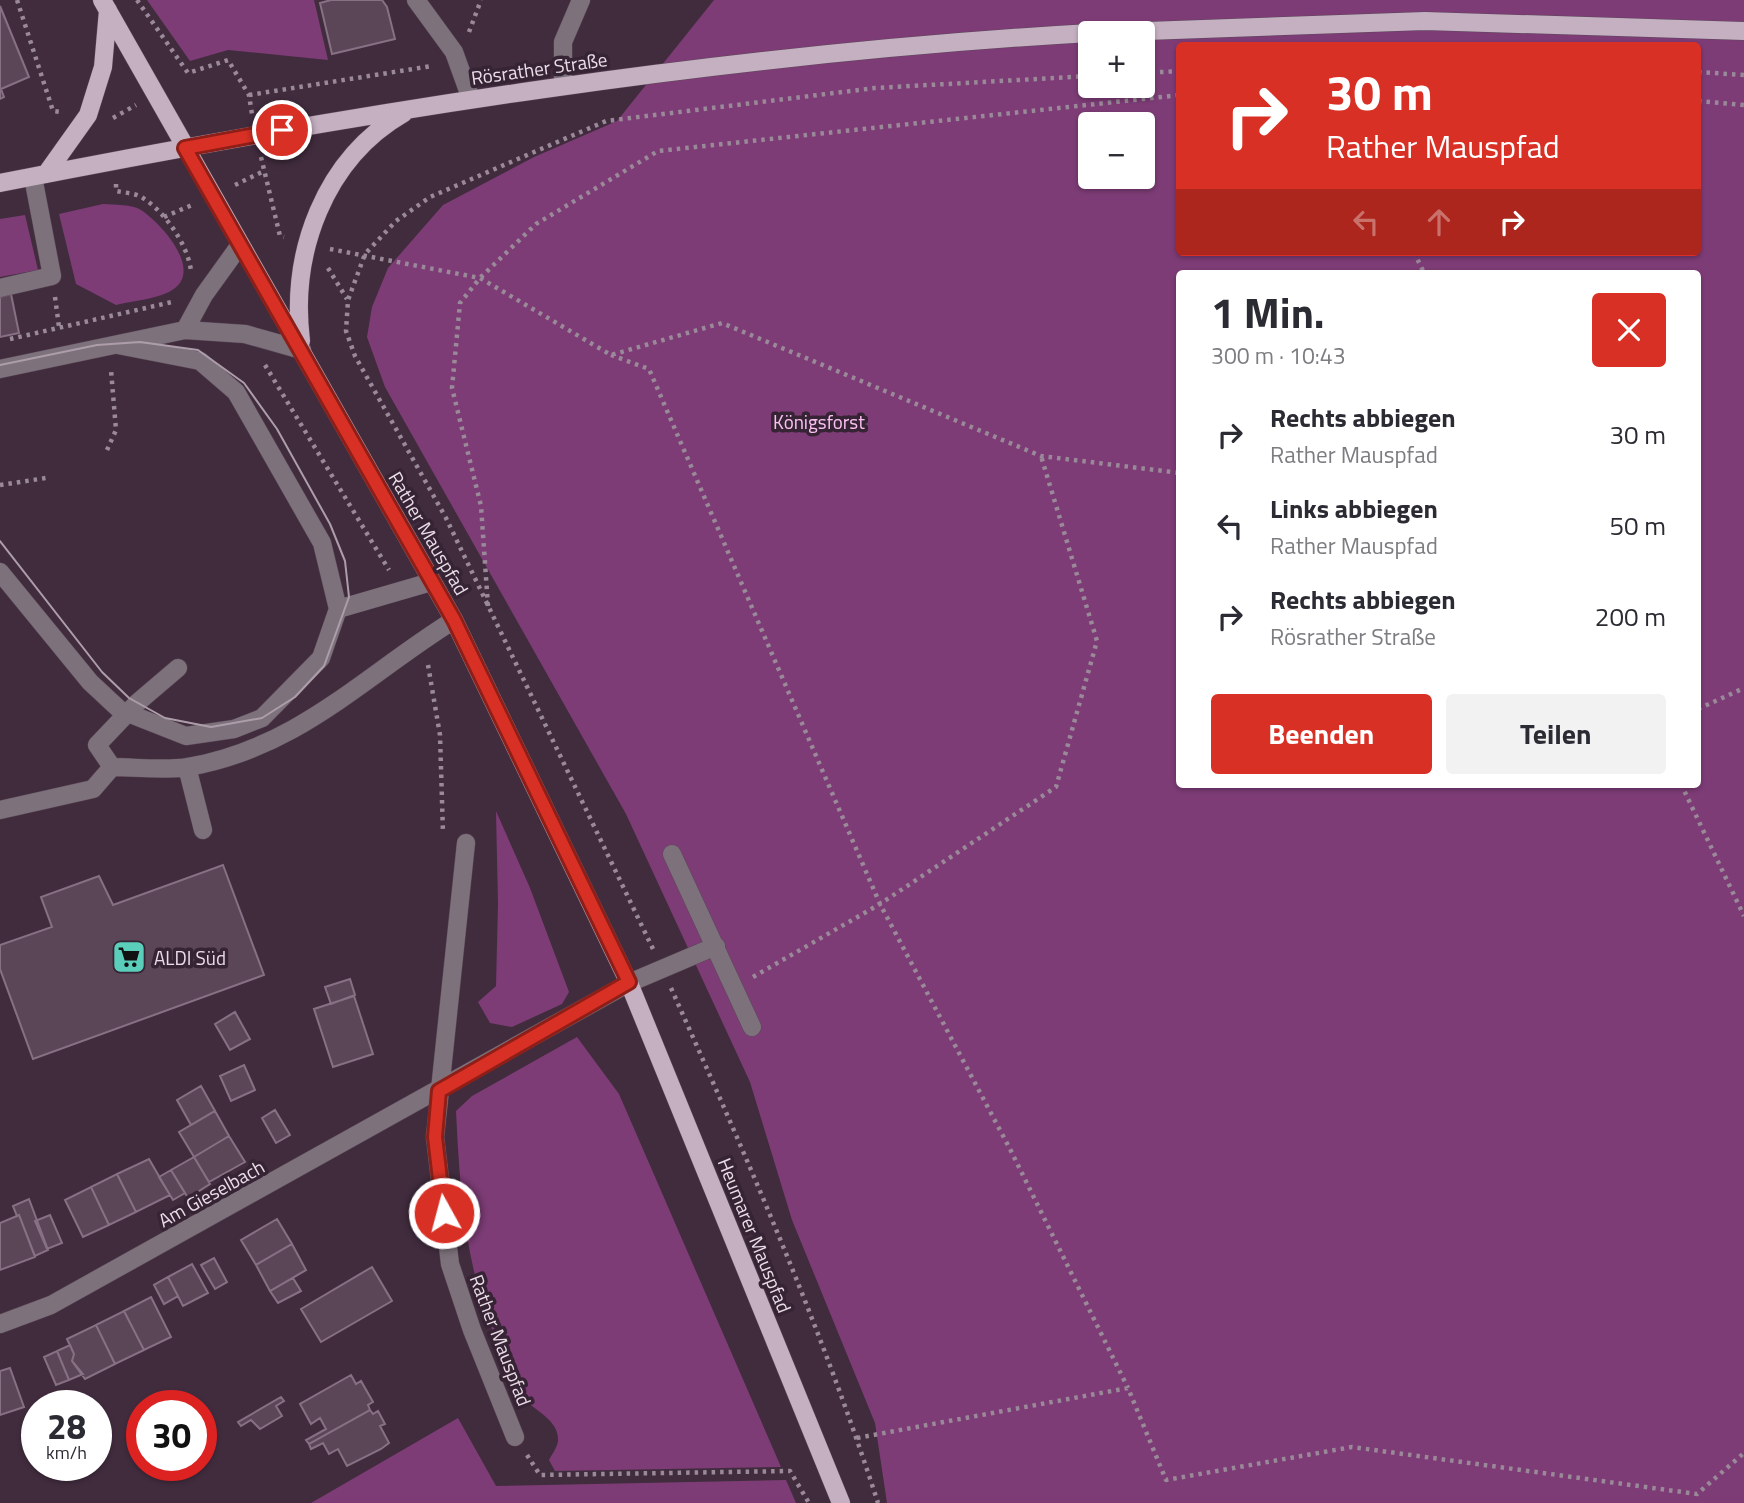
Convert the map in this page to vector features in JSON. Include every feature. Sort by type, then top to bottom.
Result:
[{"type":"main road","points":[[40,175],[88,115],[103,67],[105,5]]},
{"type":"main road","name":"Rather Mauspfad","points":[[105,5],[454,620],[629,982]]},
{"type":"main road","name":"Rösrather Straße","points":[[1155,31],[1424,22],[1744,31]]},
{"type":"main road","name":"Rösrather Straße","points":[[0,183],[413,108],[564,85],[865,50],[1078,34]]},
{"type":"main road","points":[[302,350],[298,304],[305,245],[324,199],[345,164],[389,122],[413,108]]},
{"type":"main road","name":"Heumarer Mauspfad","points":[[629,982],[841,1503]]},
{"type":"street","points":[[416,0],[454,51],[471,99]]},
{"type":"street","points":[[564,85],[563,41],[581,0]]},
{"type":"street","points":[[0,288],[52,276],[40,175]]},
{"type":"street","points":[[185,330],[199,292],[240,245]]},
{"type":"street","points":[[0,369],[185,330],[245,334],[302,350]]},
{"type":"street","points":[[0,572],[90,682],[126,714],[186,736],[234,730],[262,718],[321,658],[338,609],[322,544],[236,392],[200,361],[116,345]]},
{"type":"street","points":[[338,609],[431,582]]},
{"type":"street","points":[[0,810],[93,789],[113,767],[187,767],[273,742],[350,695],[424,638],[454,620]]},
{"type":"street","points":[[113,767],[97,745],[126,714],[178,668]]},
{"type":"street","points":[[187,767],[203,830]]},
{"type":"street","name":"Rather Mauspfad","points":[[466,843],[435,1137],[450,1264],[472,1329],[515,1437]]},
{"type":"street","points":[[672,854],[752,1027]]},
{"type":"street","points":[[439,1091],[629,982],[716,947]]},
{"type":"street","name":"Am Gieselbach","points":[[0,1324],[51,1305],[439,1091]]},
{"type":"path","points":[[17,0],[53,111],[88,115]]},
{"type":"path","points":[[136,0],[188,73],[228,60],[249,95],[429,68],[454,51],[466,37],[481,0]]},
{"type":"path","points":[[1155,72],[1176,71]]},
{"type":"path","points":[[1701,72],[1744,75]]},
{"type":"path","points":[[878,1503],[857,1438],[764,1197],[662,968],[446,518],[355,356],[345,331],[348,300],[365,254],[396,221],[430,197],[606,121],[875,88],[1078,77]]},
{"type":"path","points":[[488,610],[481,506],[452,388],[460,303],[480,278],[536,224],[658,151],[1176,95]]},
{"type":"path","points":[[1701,101],[1744,105]]},
{"type":"path","points":[[264,171],[280,236],[305,245],[365,254],[480,278],[611,355],[649,369],[880,904],[1010,1149],[1128,1388],[1166,1480],[1352,1447],[1697,1494],[1744,1453]]},
{"type":"path","points":[[0,342],[176,301],[199,292],[190,259],[164,217]]},
{"type":"path","points":[[107,450],[116,430],[110,379],[116,345],[111,314]]},
{"type":"path","points":[[611,355],[722,323],[1041,456],[1176,472]]},
{"type":"path","points":[[245,334],[401,591]]},
{"type":"path","points":[[735,988],[880,904],[1056,787],[1097,641],[1041,456]]},
{"type":"path","points":[[0,485],[46,478]]},
{"type":"path","points":[[424,638],[440,735],[443,837],[466,843]]},
{"type":"path","points":[[1701,708],[1744,688]]},
{"type":"path","points":[[1683,788],[1744,916]]},
{"type":"path","points":[[857,1438],[1128,1388]]},
{"type":"path","points":[[515,1437],[540,1475],[790,1471],[808,1503]]},
{"type":"green space","points":[[147,0],[314,0],[328,60],[228,50],[190,61]]},
{"type":"green space","name":"Königsforst","points":[[714,0],[1744,0],[1744,1503],[887,1503],[875,1423],[792,1220],[750,1082],[626,814],[385,387],[367,337],[372,307],[388,268],[443,205],[534,157],[617,121]]},
{"type":"green space","points":[[103,204],[137,208],[150,216],[177,249],[182,261],[180,284],[163,294],[116,305],[76,284],[59,214]]},
{"type":"green space","points":[[25,215],[38,270],[0,277],[0,219]]},
{"type":"green space","points":[[496,811],[530,888],[569,992],[562,1004],[512,1027],[490,1023],[478,1002],[496,986]]},
{"type":"green space","points":[[577,1037],[619,1094],[781,1467],[555,1471],[549,1460],[558,1441],[557,1432],[548,1419],[526,1401],[516,1388],[481,1298],[466,1229],[456,1111],[472,1096]]},
{"type":"green space","points":[[458,1418],[496,1486],[786,1480],[796,1503],[311,1503]]},
{"type":"building","points":[[331,0],[382,0],[387,7],[395,39],[332,54],[320,3]]},
{"type":"building","points":[[0,6],[29,77],[1,89],[4,97],[0,99]]},
{"type":"building","points":[[11,294],[19,333],[0,337],[0,297]]},
{"type":"building","name":"ALDI Süd","points":[[223,865],[264,975],[33,1059],[0,969],[0,945],[52,927],[41,897],[99,876],[113,905]]},
{"type":"building","points":[[350,979],[355,995],[331,1004],[325,987]]},
{"type":"building","points":[[354,996],[373,1054],[333,1067],[314,1009]]},
{"type":"building","points":[[235,1012],[250,1039],[230,1050],[215,1024]]},
{"type":"building","points":[[244,1065],[255,1090],[231,1101],[220,1076]]},
{"type":"building","points":[[201,1086],[215,1111],[191,1125],[177,1100]]},
{"type":"building","points":[[275,1110],[290,1135],[276,1143],[262,1118]]},
{"type":"building","points":[[215,1111],[229,1136],[194,1157],[179,1132]]},
{"type":"building","points":[[229,1136],[245,1162],[209,1182],[194,1157]]},
{"type":"building","points":[[194,1157],[210,1184],[188,1198],[171,1170]]},
{"type":"building","points":[[149,1159],[170,1195],[136,1212],[117,1174]]},
{"type":"building","points":[[171,1170],[185,1193],[173,1200],[159,1177]]},
{"type":"building","points":[[117,1174],[136,1212],[109,1225],[91,1187]]},
{"type":"building","points":[[91,1187],[109,1225],[83,1237],[65,1200]]},
{"type":"building","points":[[29,1199],[48,1250],[35,1256],[13,1206]]},
{"type":"building","points":[[19,1215],[35,1257],[0,1270],[0,1223]]},
{"type":"building","points":[[50,1215],[62,1243],[47,1249],[35,1221]]},
{"type":"building","points":[[277,1219],[292,1244],[256,1265],[241,1240]]},
{"type":"building","points":[[292,1244],[306,1270],[270,1291],[256,1265]]},
{"type":"building","points":[[214,1258],[227,1282],[215,1289],[201,1265]]},
{"type":"building","points":[[192,1264],[208,1293],[183,1306],[168,1277]]},
{"type":"building","points":[[372,1267],[392,1301],[321,1342],[301,1309]]},
{"type":"building","points":[[168,1277],[178,1296],[164,1304],[154,1285]]},
{"type":"building","points":[[293,1278],[301,1291],[278,1303],[270,1291]]},
{"type":"building","points":[[151,1297],[171,1337],[144,1350],[124,1311]]},
{"type":"building","points":[[124,1311],[144,1350],[115,1364],[96,1325]]},
{"type":"building","points":[[96,1325],[115,1364],[85,1379],[72,1361],[74,1354],[67,1339]]},
{"type":"building","points":[[70,1345],[74,1354],[72,1361],[83,1374],[69,1380],[57,1351]]},
{"type":"building","points":[[57,1351],[69,1380],[56,1385],[44,1357]]},
{"type":"building","points":[[10,1368],[21,1399],[21,1408],[0,1415],[0,1371]]},
{"type":"building","points":[[351,1375],[356,1384],[361,1381],[373,1402],[368,1405],[370,1410],[309,1444],[306,1440],[326,1429],[320,1418],[311,1424],[300,1404]]},
{"type":"building","points":[[281,1397],[284,1401],[276,1406],[282,1416],[260,1429],[251,1420],[241,1426],[238,1422]]},
{"type":"building","points":[[370,1410],[373,1414],[378,1411],[385,1424],[380,1426],[389,1443],[381,1449],[347,1466],[338,1449],[329,1454],[323,1443],[311,1449],[309,1444]]},
{"type":"tram line","points":[[0,365],[97,345],[140,342],[198,350],[244,383],[277,429],[330,524],[345,561],[349,597],[324,666],[295,697],[262,718],[211,727],[165,718],[129,698],[102,672],[0,541]]},
{"type":"place","name":"ALDI Süd","points":[[129,957]]},
{"type":"route","points":[[282,130],[185,148],[454,620],[629,982],[439,1091],[435,1137],[444,1213]]}]
